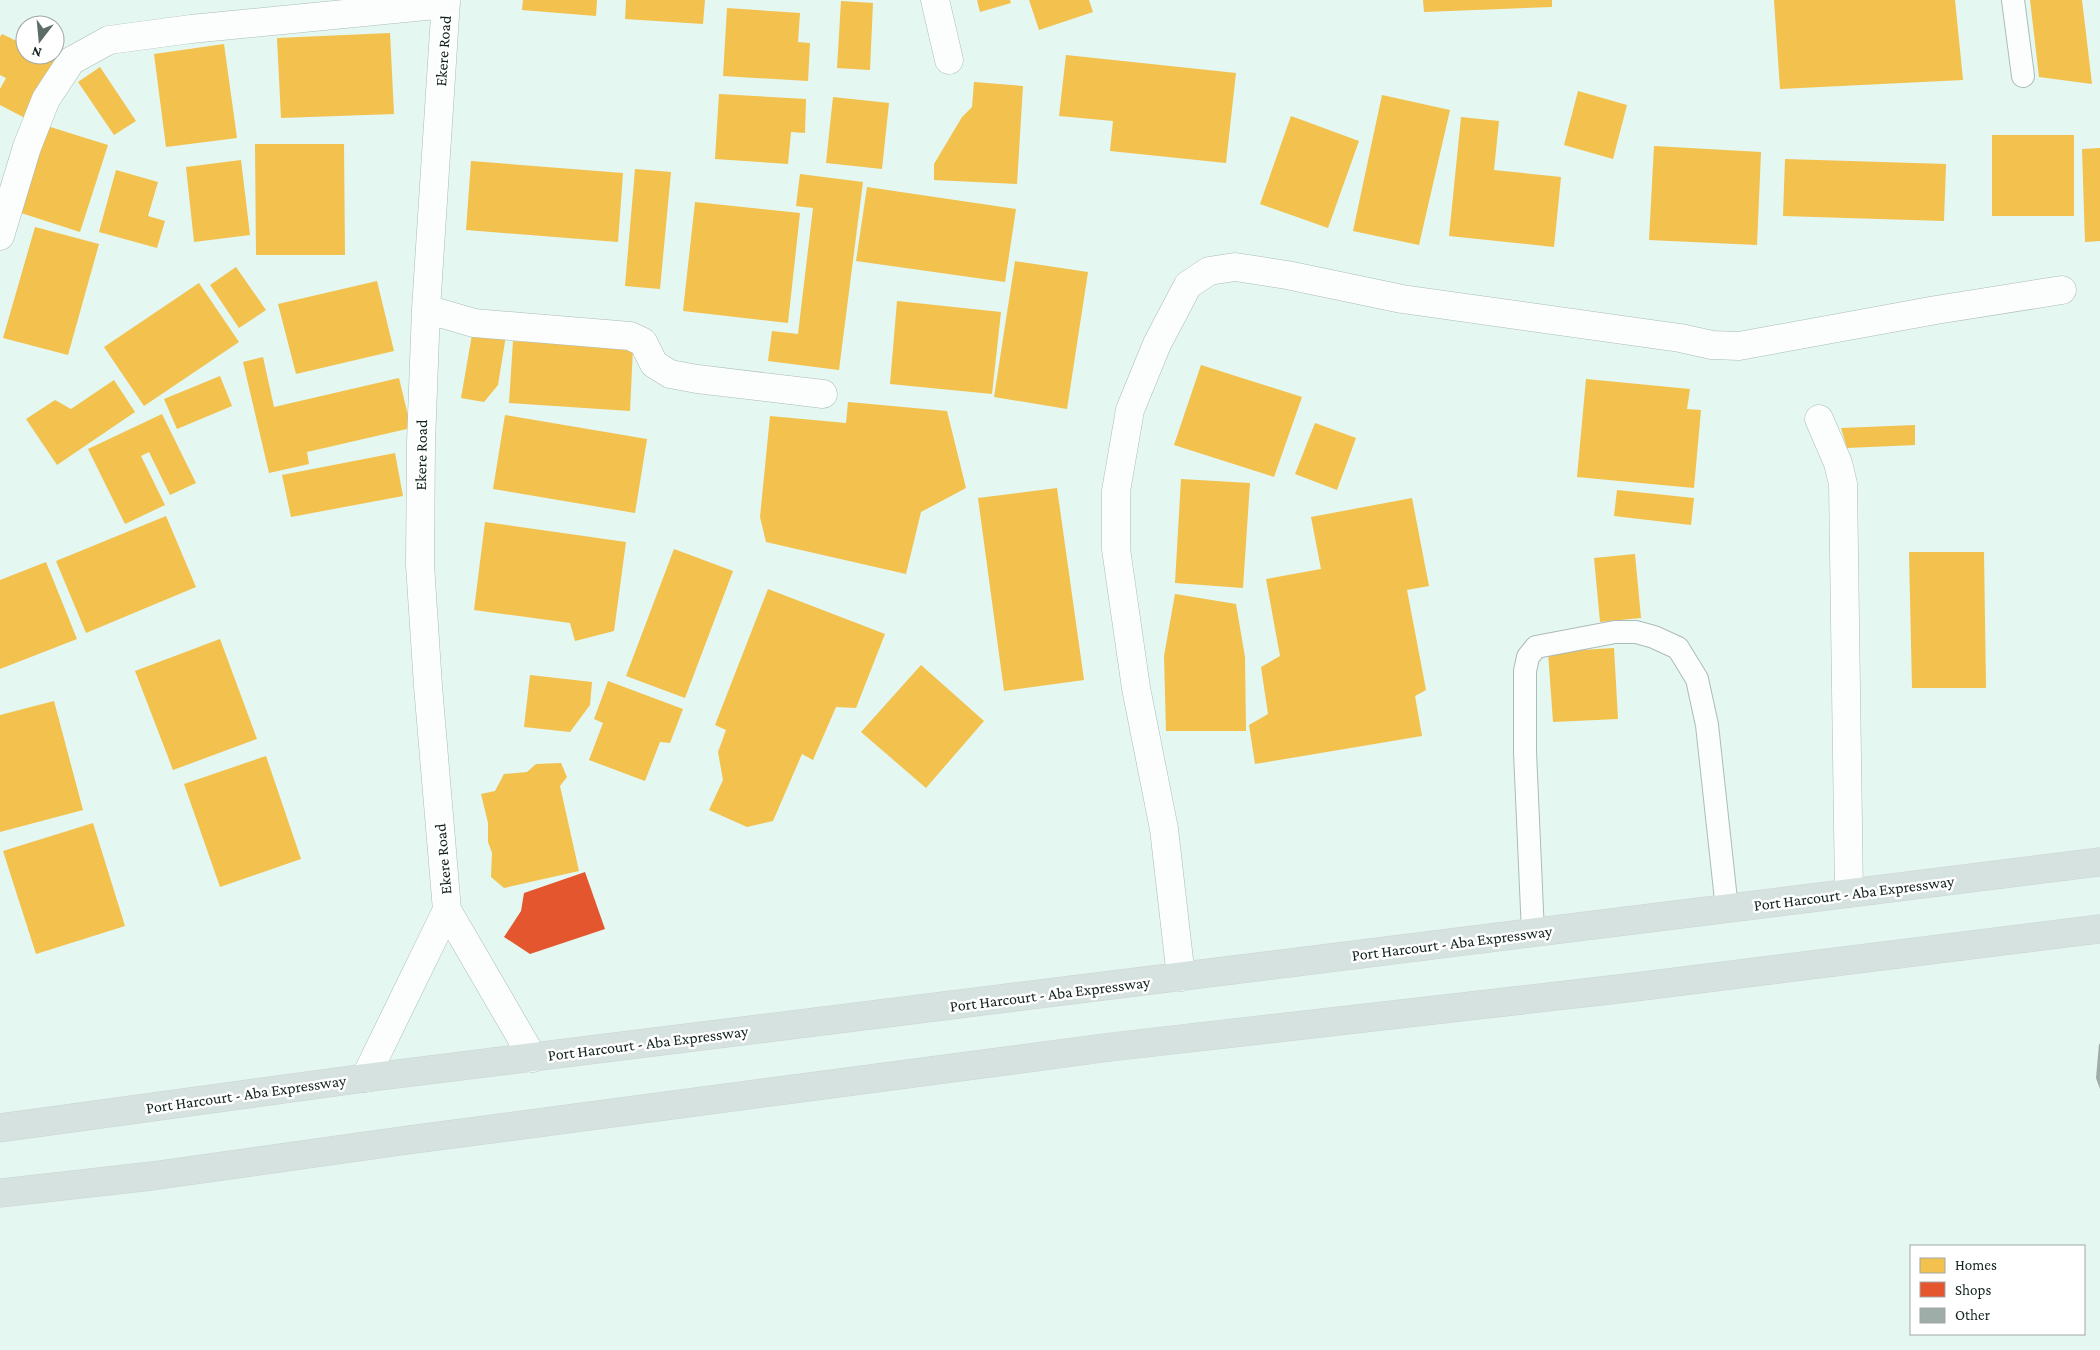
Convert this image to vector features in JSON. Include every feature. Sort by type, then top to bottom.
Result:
[{"type":"highway","name":"Port Harcourt - Aba Expressway","points":[[0,1128],[365,1078],[2100,862]]},
{"type":"highway","points":[[0,1193],[152,1176],[408,1140],[1110,1048],[1627,988],[2100,929]]},
{"type":"street","points":[[935,0],[949,60]]},
{"type":"street","points":[[0,236],[27,147],[46,99],[71,61],[110,40],[446,2]]},
{"type":"street","name":"Ekere Road","points":[[446,2],[426,309],[420,442],[420,565],[447,910],[533,1058]]},
{"type":"street","points":[[1182,977],[1164,829],[1136,688],[1118,559],[1116,491],[1130,410],[1157,344],[1188,285],[1209,271],[1235,267],[1287,275],[1402,299],[1712,344],[1739,346],[1936,310],[2062,290]]},
{"type":"street","points":[[426,309],[474,323],[630,336],[643,342],[654,364],[670,374],[823,394]]},
{"type":"street","points":[[1819,419],[1838,463],[1843,484],[1849,894]]},
{"type":"street","name":"Ekere Road","points":[[365,1078],[447,910]]},
{"type":"lane","points":[[2013,0],[2023,76]]},
{"type":"lane","points":[[1533,933],[1525,752],[1525,671],[1528,657],[1536,646],[1615,632],[1636,632],[1654,637],[1678,648],[1697,679],[1707,725],[1727,909]]},
{"type":"building: Homes","points":[[523,0],[597,0],[596,16],[522,10]]},
{"type":"building: Homes","points":[[626,0],[705,0],[703,24],[625,19]]},
{"type":"building: Homes","points":[[977,0],[1010,0],[1011,3],[980,12]]},
{"type":"building: Homes","points":[[1029,0],[1089,0],[1093,12],[1039,30]]},
{"type":"building: Homes","points":[[1423,0],[1552,0],[1552,7],[1424,12]]},
{"type":"building: Homes","points":[[1774,0],[1955,0],[1963,80],[1780,89]]},
{"type":"building: Homes","points":[[2030,0],[2082,0],[2092,84],[2039,77]]},
{"type":"building: Homes","points":[[841,1],[873,3],[870,70],[837,68]]},
{"type":"building: Homes","points":[[727,8],[800,13],[798,42],[810,43],[808,81],[723,76]]},
{"type":"building: Homes","points":[[390,33],[394,114],[281,118],[277,38]]},
{"type":"building: Homes","points":[[2,34],[15,40],[15,65],[52,65],[25,118],[0,105],[0,89],[6,78],[0,75],[0,37]]},
{"type":"building: Homes","points":[[224,44],[237,138],[166,147],[154,54]]},
{"type":"building: Homes","points":[[1066,55],[1236,73],[1226,163],[1110,151],[1113,121],[1059,116]]},
{"type":"building: Homes","points":[[100,67],[136,121],[114,135],[78,82]]},
{"type":"building: Homes","points":[[974,82],[1023,86],[1017,184],[934,180],[934,164],[962,117],[972,107]]},
{"type":"building: Homes","points":[[1578,91],[1627,105],[1613,159],[1564,145]]},
{"type":"building: Homes","points":[[719,94],[806,99],[805,133],[791,132],[788,164],[715,159]]},
{"type":"building: Homes","points":[[1382,95],[1450,110],[1419,245],[1353,231]]},
{"type":"building: Homes","points":[[833,97],[889,103],[882,169],[826,163]]},
{"type":"building: Homes","points":[[1291,116],[1359,141],[1328,228],[1260,204]]},
{"type":"building: Homes","points":[[1461,117],[1499,121],[1494,170],[1561,177],[1554,247],[1449,236]]},
{"type":"building: Homes","points":[[44,125],[108,145],[80,232],[18,212]]},
{"type":"building: Homes","points":[[1992,135],[2074,135],[2074,216],[1992,216]]},
{"type":"building: Homes","points":[[255,144],[344,144],[345,255],[256,255]]},
{"type":"building: Homes","points":[[1654,146],[1761,152],[1757,245],[1649,240]]},
{"type":"building: Homes","points":[[2100,148],[2100,241],[2085,242],[2082,149]]},
{"type":"building: Homes","points":[[1785,159],[1946,164],[1944,221],[1783,216]]},
{"type":"building: Homes","points":[[241,160],[250,235],[194,242],[186,167]]},
{"type":"building: Homes","points":[[471,161],[623,173],[618,242],[466,230]]},
{"type":"building: Homes","points":[[635,169],[671,172],[660,289],[625,286]]},
{"type":"building: Homes","points":[[116,170],[158,182],[148,216],[165,221],[157,248],[99,232]]},
{"type":"building: Homes","points":[[800,174],[863,182],[839,370],[768,361],[772,331],[798,334],[813,208],[796,206]]},
{"type":"building: Homes","points":[[867,187],[1016,209],[1005,282],[856,261]]},
{"type":"building: Homes","points":[[695,202],[800,213],[788,323],[683,311]]},
{"type":"building: Homes","points":[[35,227],[99,244],[68,355],[3,338]]},
{"type":"building: Homes","points":[[1015,261],[1088,272],[1067,409],[994,397]]},
{"type":"building: Homes","points":[[236,267],[266,310],[239,328],[210,285]]},
{"type":"building: Homes","points":[[377,281],[394,351],[296,374],[278,304]]},
{"type":"building: Homes","points":[[199,283],[239,342],[144,406],[104,347]]},
{"type":"building: Homes","points":[[897,301],[1001,312],[992,394],[890,384]]},
{"type":"building: Homes","points":[[474,323],[507,329],[498,385],[484,402],[461,398]]},
{"type":"building: Homes","points":[[513,341],[633,348],[630,411],[509,403]]},
{"type":"building: Homes","points":[[263,357],[274,407],[399,378],[411,428],[307,452],[309,464],[269,473],[243,362]]},
{"type":"building: Homes","points":[[1201,365],[1302,397],[1274,477],[1174,445]]},
{"type":"building: Homes","points":[[220,376],[232,406],[177,429],[164,399]]},
{"type":"building: Homes","points":[[1586,379],[1690,389],[1687,409],[1701,410],[1694,488],[1577,477]]},
{"type":"building: Homes","points":[[114,380],[135,412],[57,465],[26,419],[55,400],[71,409]]},
{"type":"building: Homes","points":[[848,402],[947,411],[966,488],[921,512],[906,574],[766,542],[760,517],[770,416],[846,423]]},
{"type":"building: Homes","points":[[162,414],[196,483],[170,495],[149,452],[141,456],[165,505],[125,524],[88,449]]},
{"type":"building: Homes","points":[[505,415],[647,439],[635,513],[493,489]]},
{"type":"building: Homes","points":[[1315,423],[1356,438],[1337,490],[1295,474]]},
{"type":"building: Homes","points":[[1915,425],[1915,445],[1847,448],[1841,428]]},
{"type":"building: Homes","points":[[395,453],[403,496],[291,517],[282,475]]},
{"type":"building: Homes","points":[[1181,479],[1250,483],[1243,588],[1175,583]]},
{"type":"building: Homes","points":[[1057,488],[1084,680],[1004,691],[978,498]]},
{"type":"building: Homes","points":[[1617,490],[1694,498],[1691,525],[1614,516]]},
{"type":"building: Homes","points":[[1412,498],[1429,586],[1407,590],[1426,690],[1415,696],[1422,736],[1255,764],[1249,725],[1268,714],[1261,667],[1280,656],[1266,579],[1321,569],[1311,517]]},
{"type":"building: Homes","points":[[166,516],[196,587],[86,633],[56,561]]},
{"type":"building: Homes","points":[[485,522],[626,542],[614,631],[575,641],[570,623],[474,610]]},
{"type":"building: Homes","points":[[674,549],[733,571],[685,698],[626,676]]},
{"type":"building: Homes","points":[[1909,552],[1984,552],[1986,688],[1912,688]]},
{"type":"building: Homes","points":[[1635,554],[1641,618],[1600,622],[1594,558]]},
{"type":"building: Homes","points":[[46,562],[77,639],[0,669],[0,580]]},
{"type":"building: Homes","points":[[768,589],[885,634],[856,708],[836,707],[813,760],[802,754],[773,821],[747,827],[709,810],[723,780],[718,752],[726,730],[715,725]]},
{"type":"building: Homes","points":[[1175,594],[1236,604],[1245,657],[1246,731],[1166,731],[1164,656]]},
{"type":"building: Homes","points":[[220,639],[257,739],[173,770],[135,671]]},
{"type":"building: Homes","points":[[1614,648],[1618,719],[1553,722],[1548,652]]},
{"type":"building: Homes","points":[[921,665],[984,721],[926,788],[861,732]]},
{"type":"building: Homes","points":[[530,675],[592,682],[590,705],[570,732],[524,727]]},
{"type":"building: Homes","points":[[608,681],[683,709],[670,743],[660,742],[645,781],[589,760],[603,723],[594,719]]},
{"type":"building: Homes","points":[[54,701],[83,810],[0,832],[0,715]]},
{"type":"building: Homes","points":[[266,756],[301,859],[220,887],[184,784]]},
{"type":"building: Homes","points":[[561,763],[567,777],[560,786],[579,871],[504,888],[491,877],[492,853],[488,842],[488,823],[481,794],[495,791],[504,774],[527,772],[536,764]]},
{"type":"building: Homes","points":[[93,823],[125,926],[36,954],[3,851]]},
{"type":"building: Shops","points":[[585,872],[605,929],[530,954],[504,937],[521,911],[524,893]]},
{"type":"building: Other","points":[[2100,1044],[2100,1089],[2096,1078]]}]
